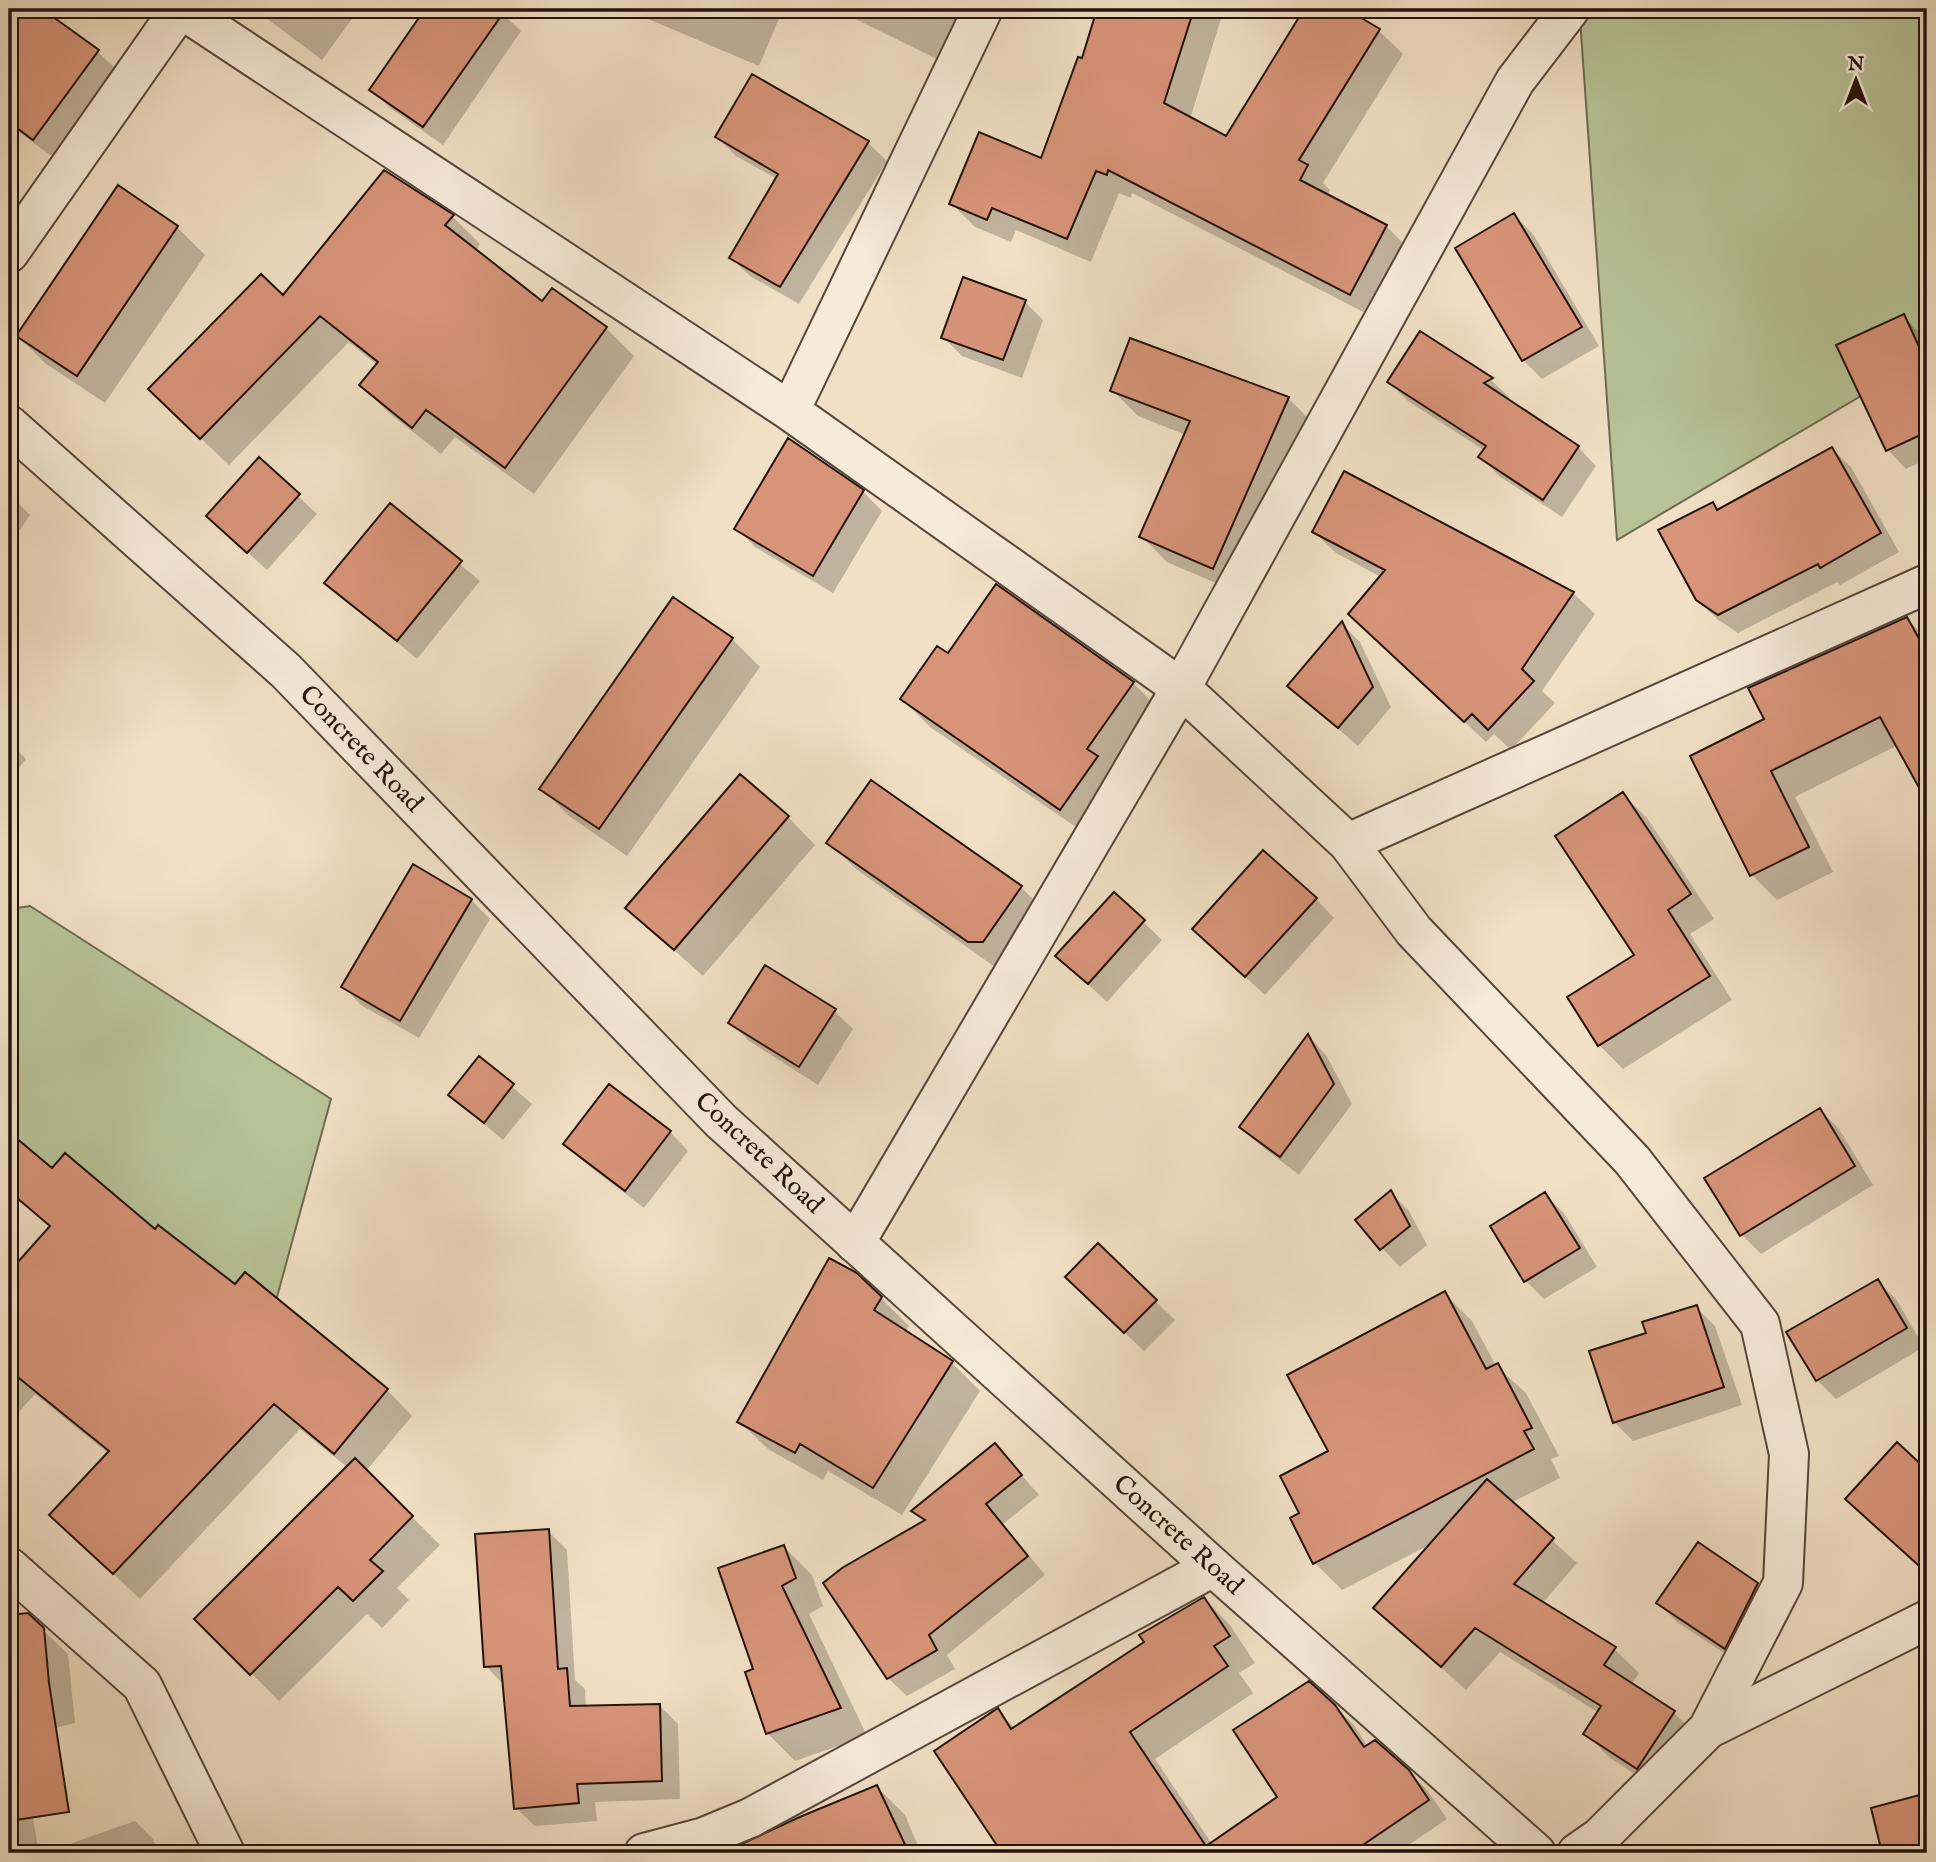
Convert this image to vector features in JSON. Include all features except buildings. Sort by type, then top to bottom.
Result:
[{"type":"street","points":[[9,253],[181,9],[790,411],[1181,688],[1348,843],[1414,931],[1632,1160],[1760,1324],[1789,1454],[1783,1583],[1708,1729],[1600,1838],[1577,1853]]},
{"type":"street","points":[[790,411],[984,9]]},
{"type":"street","points":[[855,1242],[1181,688],[1515,81],[1570,9]]},
{"type":"street","name":"Concrete Road","points":[[9,425],[286,671],[721,1121],[1213,1567],[1535,1853]]},
{"type":"street","points":[[1348,843],[1927,584]]},
{"type":"street","points":[[9,1567],[142,1685],[225,1853]]},
{"type":"street","points":[[644,1853],[707,1845],[750,1818],[1213,1567]]},
{"type":"street","points":[[1708,1729],[1927,1620]]},
{"type":"green space","points":[[1604,9],[1927,9],[1927,357],[1617,540],[1580,19]]},
{"type":"green space","points":[[30,906],[331,1099],[271,1319],[9,1149],[9,909]]}]
